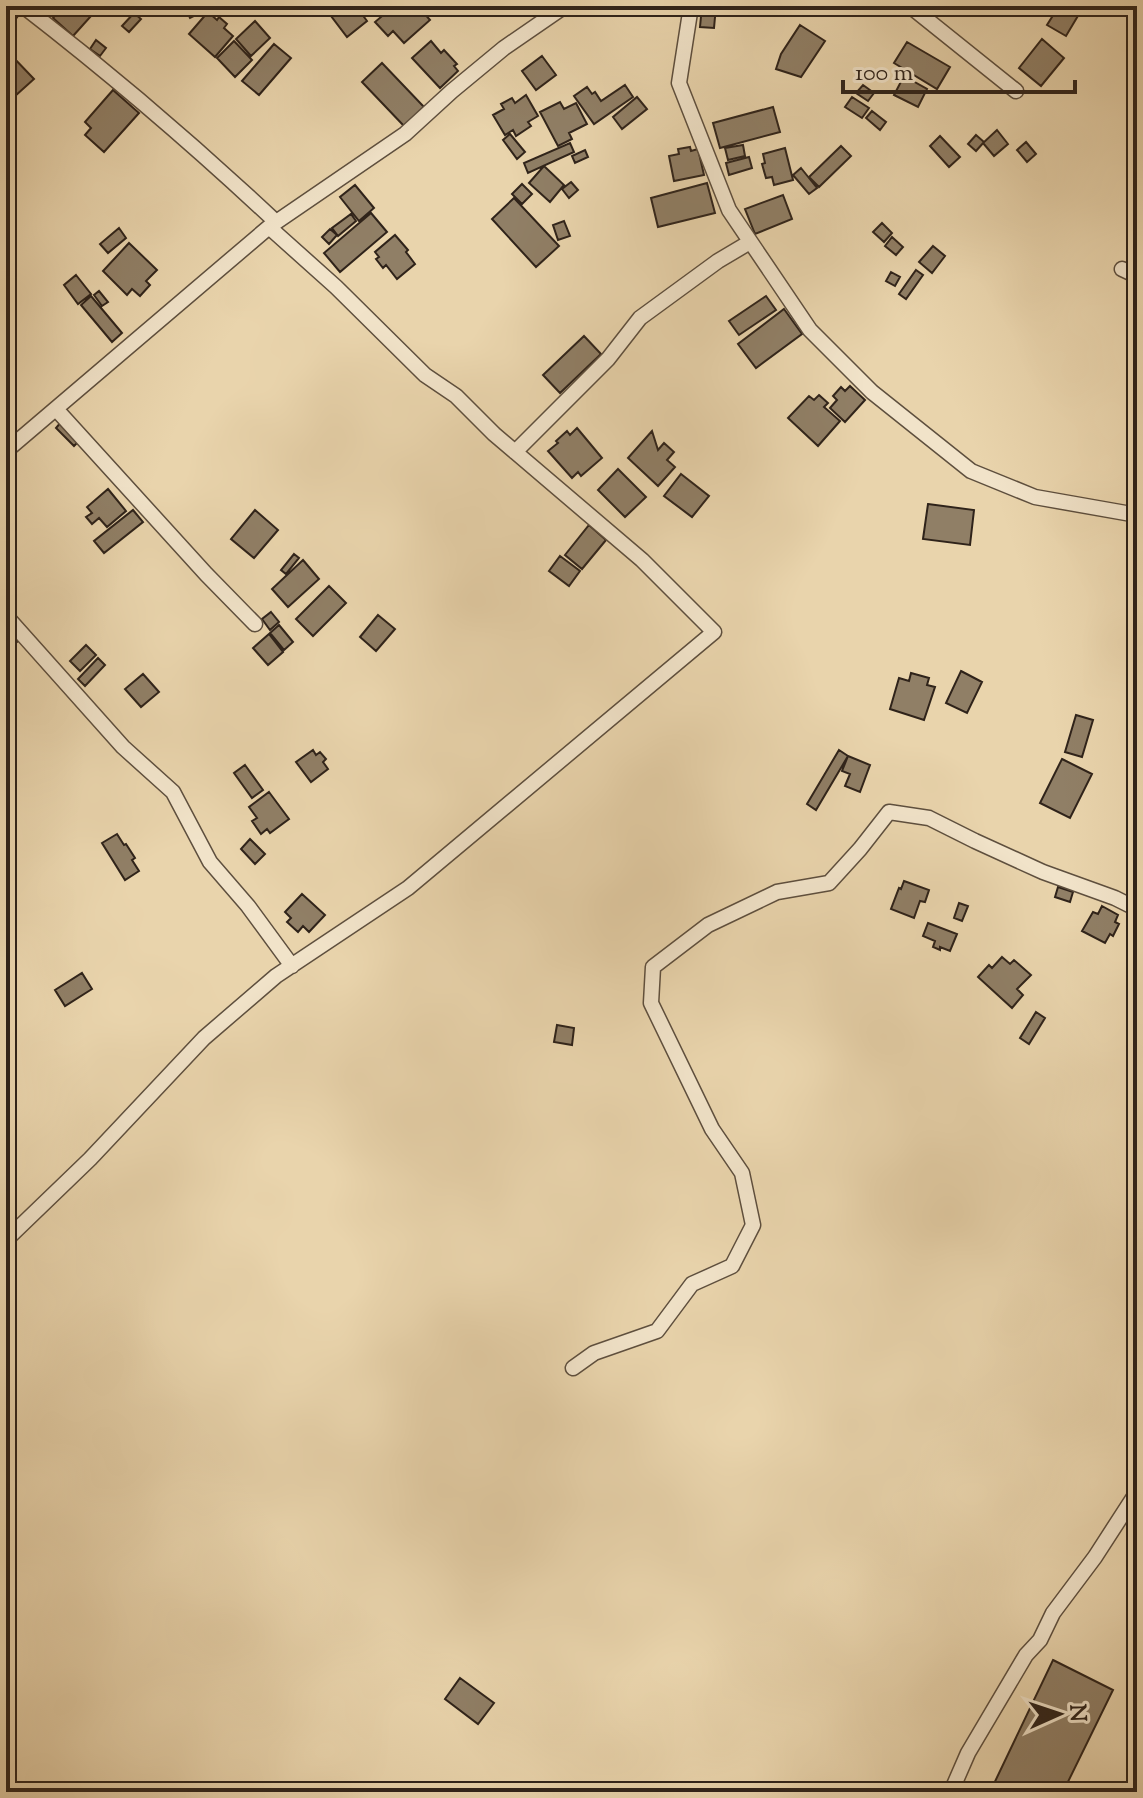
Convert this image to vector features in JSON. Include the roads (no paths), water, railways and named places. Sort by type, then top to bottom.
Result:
[{"type":"street","points":[[6,1240],[90,1159],[204,1038],[276,976],[408,888],[714,632],[642,560],[515,452],[456,396],[425,375],[167,123],[23,6]]},
{"type":"street","points":[[6,451],[272,225],[405,134],[504,48],[565,6]]},
{"type":"street","points":[[691,6],[679,83],[729,210],[810,330],[872,392],[971,471],[1035,497],[1137,515]]},
{"type":"street","points":[[910,6],[1016,91]]},
{"type":"street","points":[[515,452],[608,359],[640,318],[718,261],[750,242]]},
{"type":"street","points":[[1122,269],[1137,276]]},
{"type":"street","points":[[56,409],[255,624]]},
{"type":"street","points":[[6,616],[123,747],[173,792],[210,862],[248,906],[292,966]]},
{"type":"street","points":[[573,1368],[594,1353],[657,1331],[692,1284],[732,1266],[753,1225],[742,1173],[712,1129],[651,1003],[653,967],[708,925],[777,892],[829,883],[889,812],[929,818],[1043,872],[1137,909]]},
{"type":"street","points":[[951,1792],[968,1753],[1026,1655],[1040,1640],[1053,1613],[1137,1494]]}]
